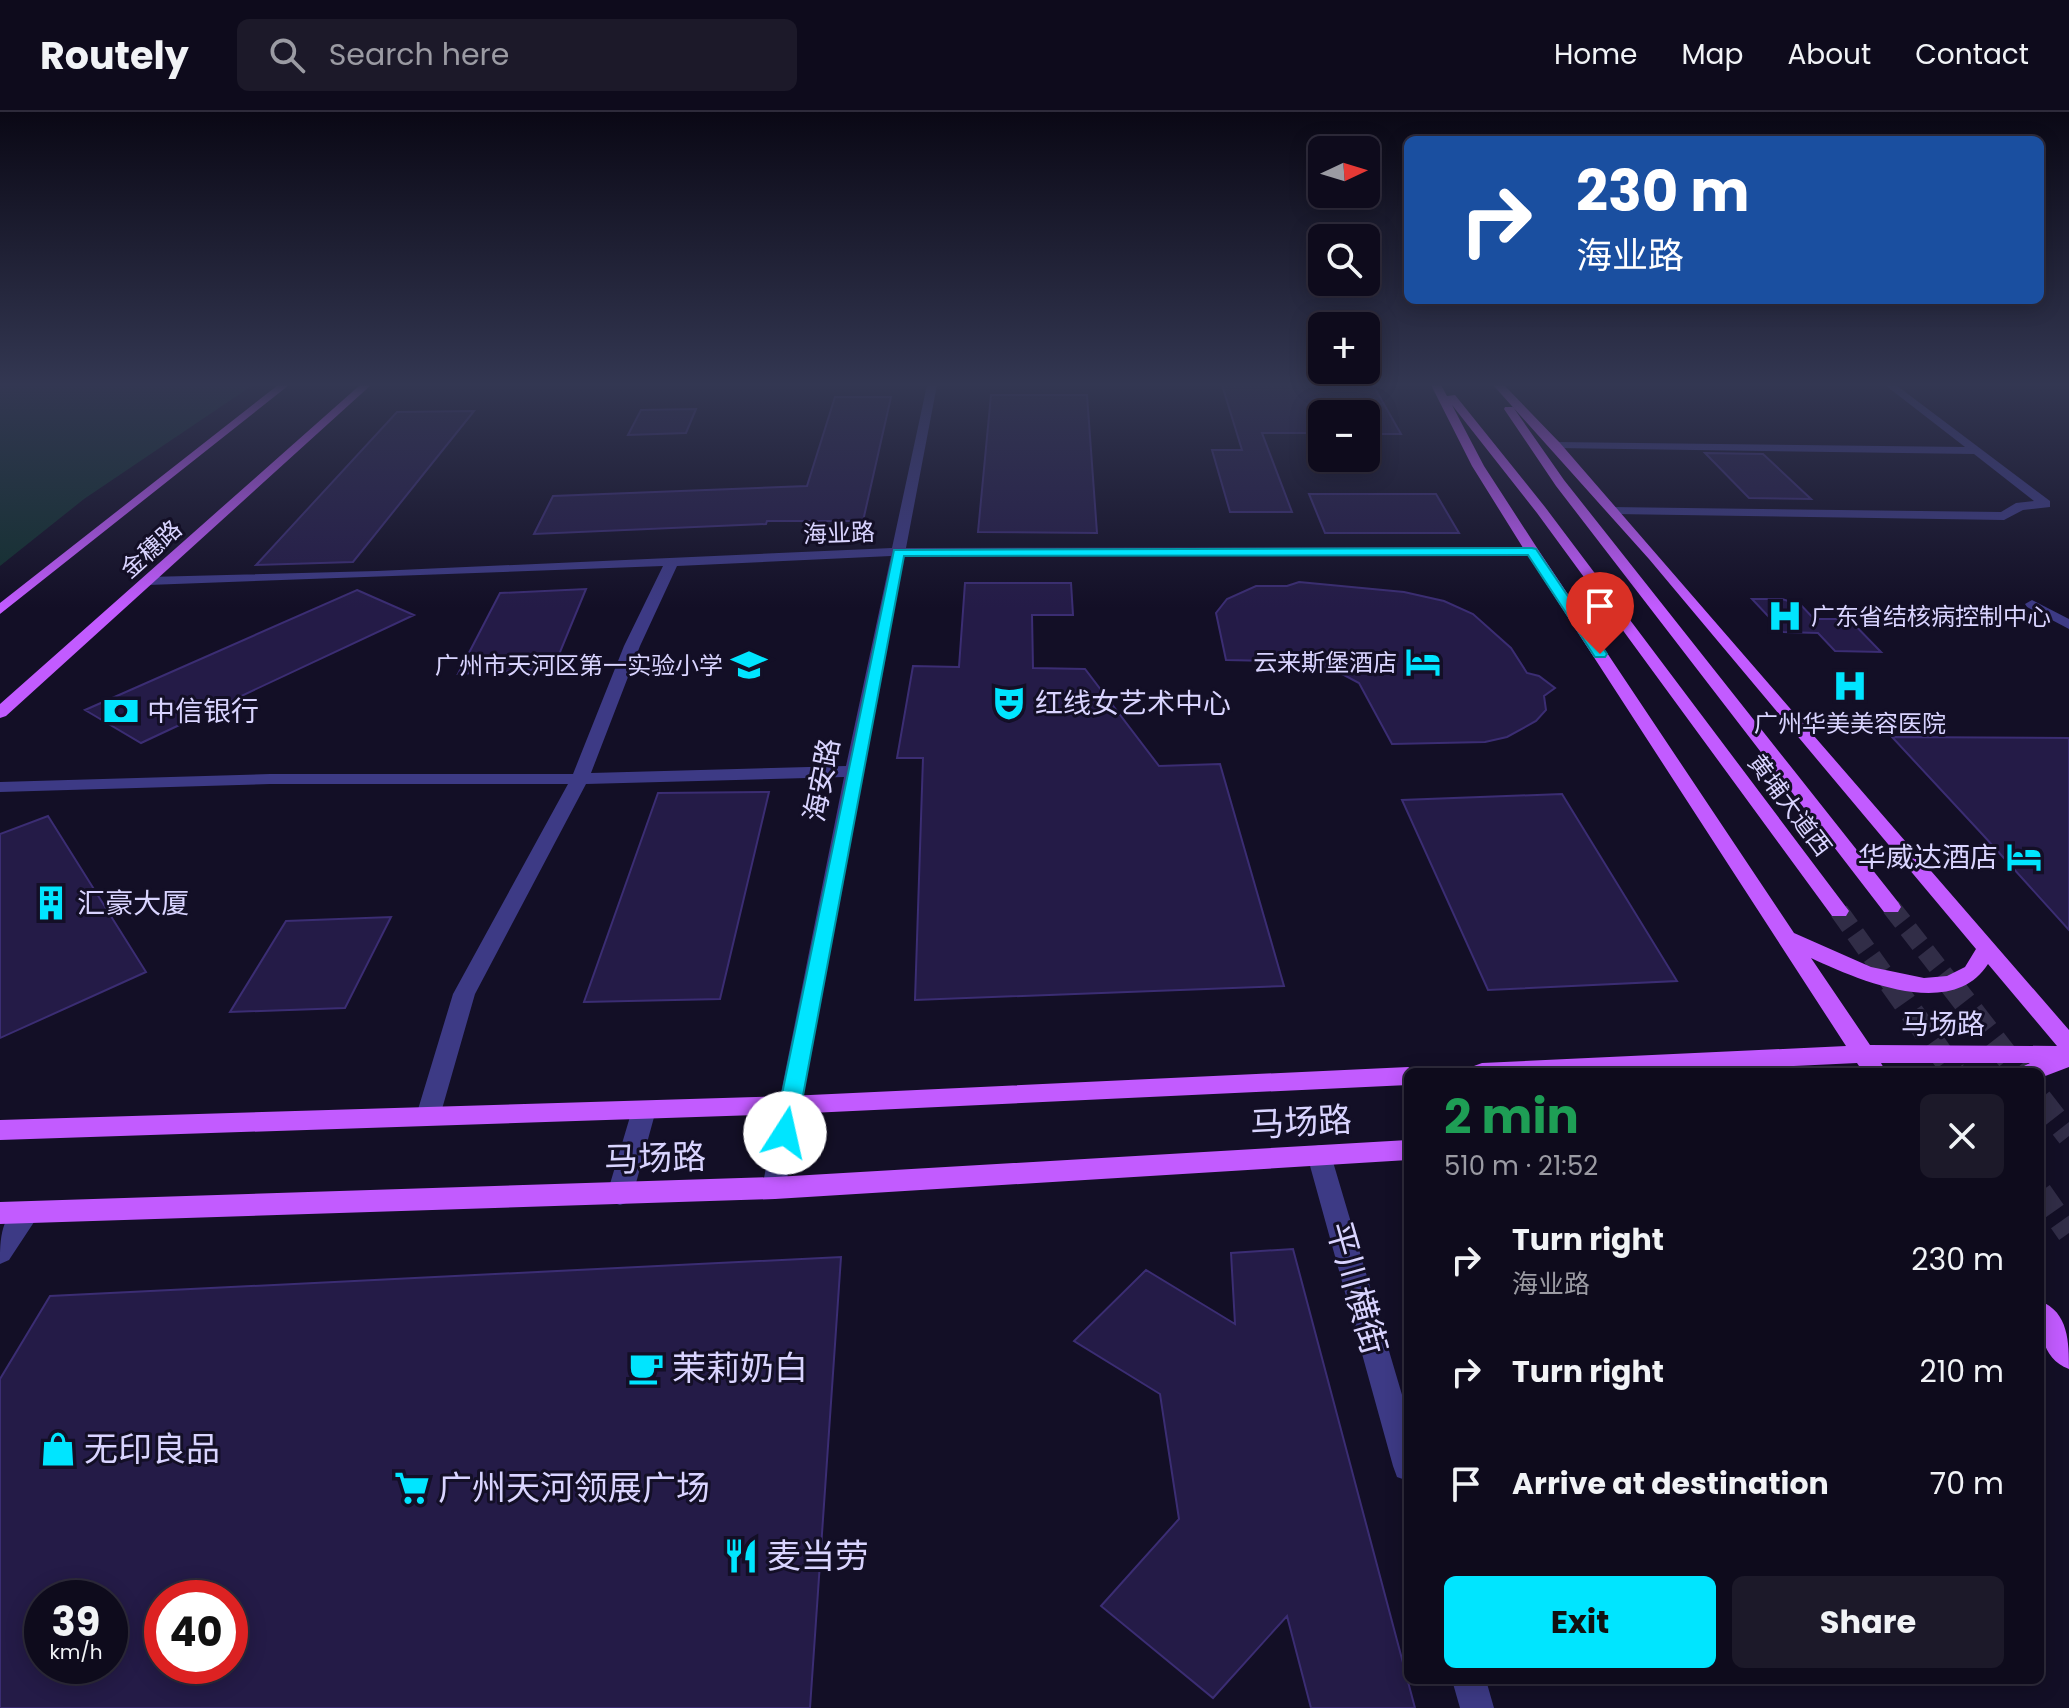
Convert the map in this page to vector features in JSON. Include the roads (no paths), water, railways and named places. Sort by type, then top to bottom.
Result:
[{"type":"main road","name":"金穗路","points":[[0,610],[190,459]]},
{"type":"main road","name":"金穗路","points":[[0,713],[283,459]]},
{"type":"main road","points":[[1475,459],[1869,1063]]},
{"type":"main road","name":"黄埔大道西","points":[[1499,459],[1541,510],[1839,911]]},
{"type":"main road","name":"黄埔大道西","points":[[1545,459],[1891,907]]},
{"type":"main road","points":[[1569,459],[2069,1045]]},
{"type":"main road","points":[[1787,938],[1875,978],[1908,984],[1934,985],[1966,978],[1981,965],[1987,949]]},
{"type":"main road","name":"马场路","points":[[1654,1068],[2069,1056]]},
{"type":"main road","name":"马场路","points":[[2041,1068],[2069,1056]]},
{"type":"main road","name":"马场路","points":[[0,1130],[789,1105],[1404,1076]]},
{"type":"main road","name":"马场路","points":[[0,1213],[775,1188],[1404,1150]]},
{"type":"main road","points":[[2044,1320],[2069,1356]]},
{"type":"street","name":"海安路","points":[[775,1188],[917,459]]},
{"type":"street","points":[[1615,510],[2004,516],[2020,506],[2046,504],[1986,459]]},
{"type":"street","name":"海业路","points":[[148,581],[898,552],[1532,551]]},
{"type":"street","points":[[428,1116],[464,994],[580,779],[632,646],[672,562]]},
{"type":"street","points":[[2032,604],[2069,625]]},
{"type":"street","points":[[0,787],[270,779],[580,779],[854,771]]},
{"type":"street","points":[[620,1194],[644,1110]]},
{"type":"street","name":"平川横街","points":[[1319,1155],[1404,1452]]},
{"type":"street","points":[[0,1252],[27,1213]]},
{"type":"street","points":[[1470,1684],[1477,1708]]},
{"type":"tunnel","points":[[1891,907],[1952,985]]},
{"type":"tunnel","points":[[1839,911],[1892,985]]},
{"type":"tunnel","points":[[1891,983],[1951,1068]]},
{"type":"tunnel","points":[[1950,983],[2016,1068]]},
{"type":"tunnel","points":[[2044,1104],[2069,1136]]},
{"type":"tunnel","points":[[2044,1198],[2069,1233]]},
{"type":"place","name":"广东省结核病控制中心","points":[[1785,616]]},
{"type":"place","name":"云来斯堡酒店","points":[[1423,662]]},
{"type":"place","name":"广州市天河区第一实验小学","points":[[749,665]]},
{"type":"place","name":"广州华美美容医院","points":[[1850,686]]},
{"type":"place","name":"红线女艺术中心","points":[[1009,703]]},
{"type":"place","name":"中信银行","points":[[121,711]]},
{"type":"place","name":"华威达酒店","points":[[2024,857]]},
{"type":"place","name":"汇豪大厦","points":[[51,903]]},
{"type":"place","name":"茉莉奶白","points":[[646,1368]]},
{"type":"place","name":"无印良品","points":[[58,1449]]},
{"type":"place","name":"广州天河领展广场","points":[[412,1488]]},
{"type":"place","name":"麦当劳","points":[[741,1556]]}]
